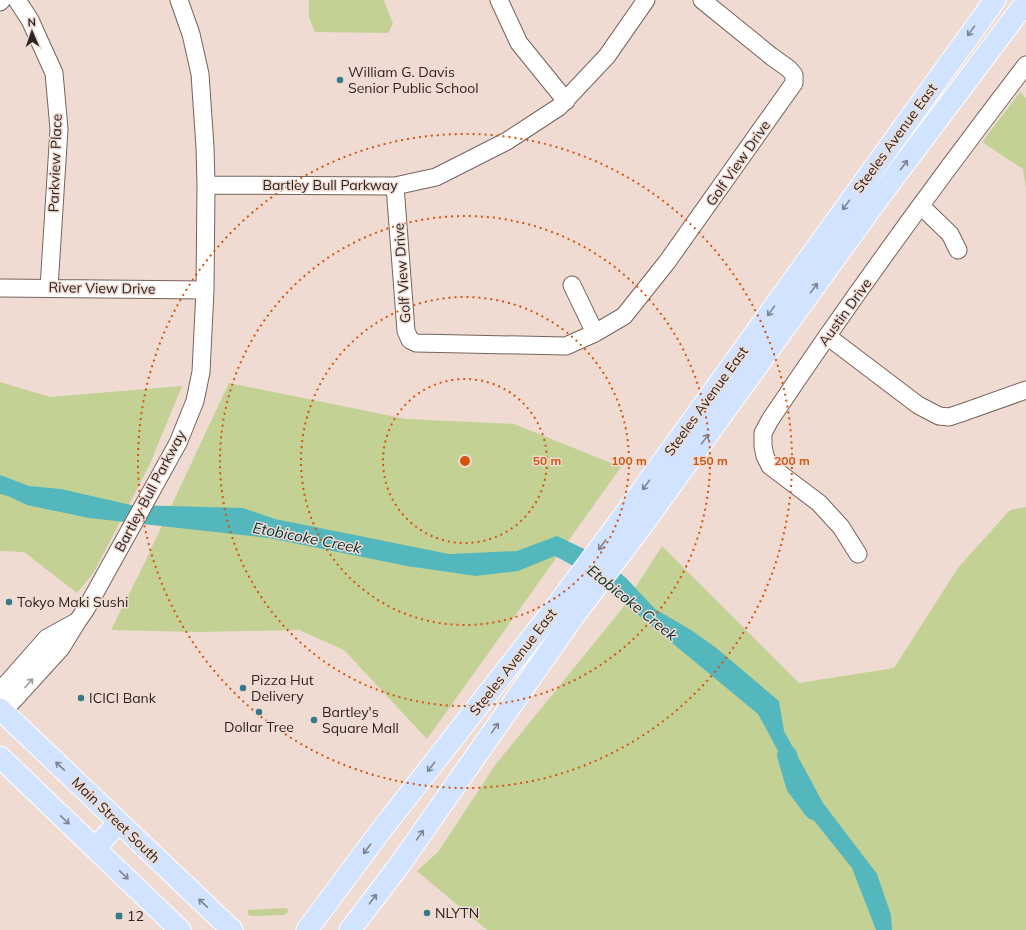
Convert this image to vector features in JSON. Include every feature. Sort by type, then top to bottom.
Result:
[{"type":"main road","name":"Steeles Avenue East","points":[[350,930],[398,867],[566,610],[625,514],[994,0]]},
{"type":"main road","name":"Steeles Avenue East","points":[[307,930],[379,833],[566,610],[641,527],[880,196],[1026,2]]},
{"type":"main road","name":"Main Street South","points":[[1,712],[232,930]]},
{"type":"main road","points":[[0,757],[180,930]]},
{"type":"main road","points":[[96,848],[119,822]]},
{"type":"main road","points":[[293,930],[320,912]]},
{"type":"street","name":"Parkview Place","points":[[16,0],[30,20],[54,73],[59,129],[49,288]]},
{"type":"street","name":"Bartley Bull Parkway","points":[[1,712],[61,648],[86,609],[178,444],[195,401],[201,372],[205,290],[206,185],[200,74],[191,34],[179,0]]},
{"type":"street","points":[[499,0],[519,43],[566,101]]},
{"type":"street","name":"Bartley Bull Parkway","points":[[206,185],[395,186],[436,177],[507,141],[559,108],[607,56],[646,0]]},
{"type":"street","name":"Golf View Drive","points":[[395,186],[406,331],[410,340],[416,343],[566,346],[595,333],[624,316],[662,268],[794,83],[794,75],[789,69],[702,0]]},
{"type":"street","name":"Austin Drive","points":[[858,554],[841,527],[819,503],[770,466],[765,456],[763,433],[770,420],[827,336],[1026,65]]},
{"type":"street","points":[[921,206],[950,234],[958,250]]},
{"type":"street","points":[[572,285],[595,333]]},
{"type":"street","name":"River View Drive","points":[[0,288],[205,290]]},
{"type":"street","points":[[827,336],[918,405],[939,416],[949,416],[964,412],[1026,390]]},
{"type":"street","name":"Bartley Bull Parkway","points":[[0,691],[48,638],[77,622]]},
{"type":"green space","points":[[309,0],[384,0],[393,24],[388,33],[315,32],[309,17]]},
{"type":"green space","points":[[1020,92],[1026,98],[1026,190],[1023,169],[982,142]]},
{"type":"green space","points":[[0,382],[50,397],[182,386],[150,464],[94,572],[77,593],[24,552],[0,551]]},
{"type":"green space","points":[[229,383],[406,419],[514,424],[621,467],[427,739],[344,650],[299,630],[198,632],[111,630],[145,562]]},
{"type":"green space","points":[[1026,507],[1026,930],[487,930],[417,871],[438,852],[496,764],[621,610],[662,546],[799,683],[894,668],[958,568],[1010,510]]},
{"type":"green space","points":[[287,908],[288,912],[285,915],[250,916],[248,914],[248,910]]},
{"type":"water","points":[[0,475],[29,486],[61,489],[131,505],[243,508],[275,519],[449,554],[517,551],[557,536],[603,558],[627,579],[655,609],[691,630],[715,647],[779,701],[784,731],[823,803],[877,874],[891,915],[892,930],[876,930],[852,868],[803,807],[796,784],[758,714],[590,575],[555,556],[518,571],[476,576],[407,566],[269,538],[89,518],[27,505],[0,494]]},
{"type":"waterway","name":"Etobicoke Creek","points":[[787,755],[796,786],[814,810]]},
{"type":"place","name":"William G. Davis Senior Public School","points":[[340,80]]},
{"type":"place","name":"Tokyo Maki Sushi","points":[[9,602]]},
{"type":"place","name":"Pizza Hut Delivery","points":[[243,688]]},
{"type":"place","name":"ICICI Bank","points":[[81,698]]},
{"type":"place","name":"Dollar Tree","points":[[259,712]]},
{"type":"place","name":"Bartley's Square Mall","points":[[314,720]]},
{"type":"place","name":"NLYTN","points":[[427,913]]},
{"type":"place","name":"12","points":[[119,916]]}]
